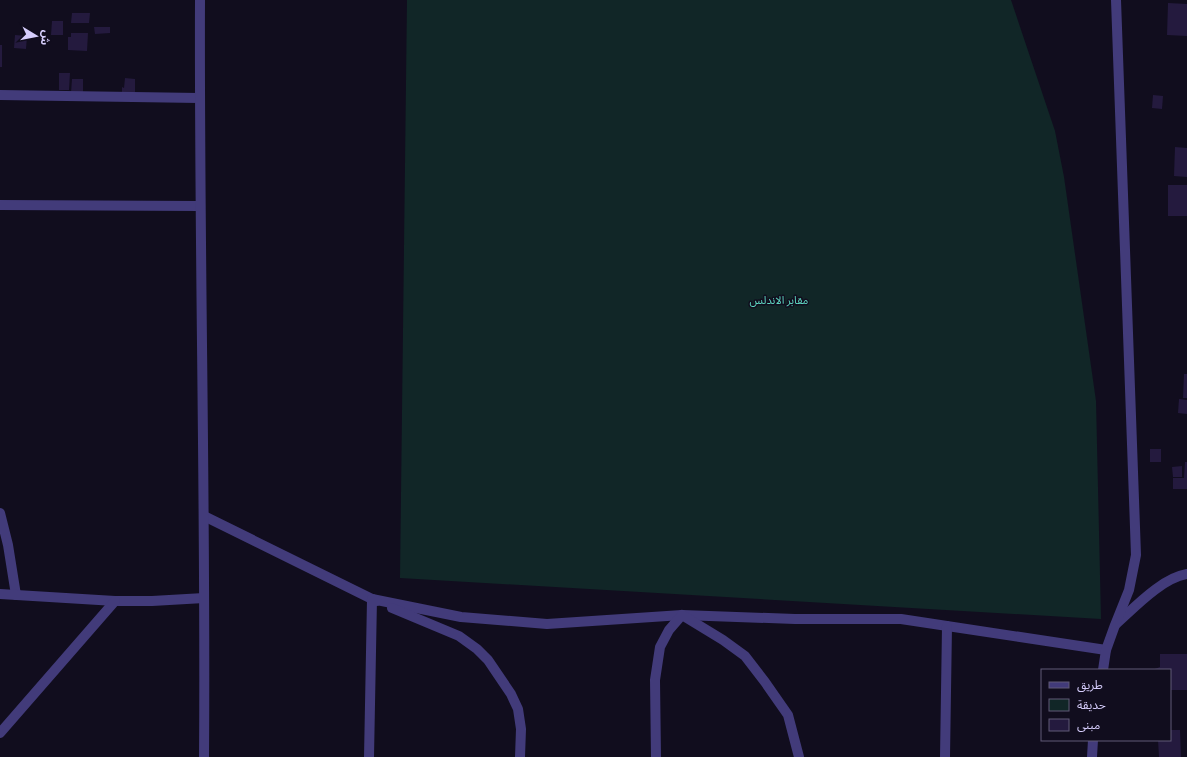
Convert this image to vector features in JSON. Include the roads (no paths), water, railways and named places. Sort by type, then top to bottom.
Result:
[{"type":"street","points":[[200,0],[199,98],[205,641],[204,757]]},
{"type":"street","points":[[1103,669],[1106,650],[1129,590],[1136,554],[1116,0]]},
{"type":"street","points":[[0,96],[199,98]]},
{"type":"street","points":[[0,205],[200,206]]},
{"type":"street","points":[[0,513],[8,545],[16,595]]},
{"type":"street","points":[[204,516],[372,599],[459,636],[477,649],[488,660],[511,694],[518,709],[521,729],[520,757]]},
{"type":"street","points":[[1115,625],[1165,583],[1181,574],[1187,574]]},
{"type":"street","points":[[0,594],[116,601],[204,598]]},
{"type":"street","points":[[372,599],[461,617],[547,624],[682,615],[795,619],[902,619],[1106,650]]},
{"type":"street","points":[[370,757],[372,599]]},
{"type":"street","points":[[0,733],[116,601]]},
{"type":"street","points":[[656,757],[655,680],[660,647],[669,630],[682,615]]},
{"type":"street","points":[[682,615],[723,640],[745,656],[788,715],[799,757]]},
{"type":"street","points":[[945,757],[947,626]]},
{"type":"street","points":[[1092,757],[1093,741]]},
{"type":"park label","name":"مقابر الاندلس","points":[[779,300]]}]
